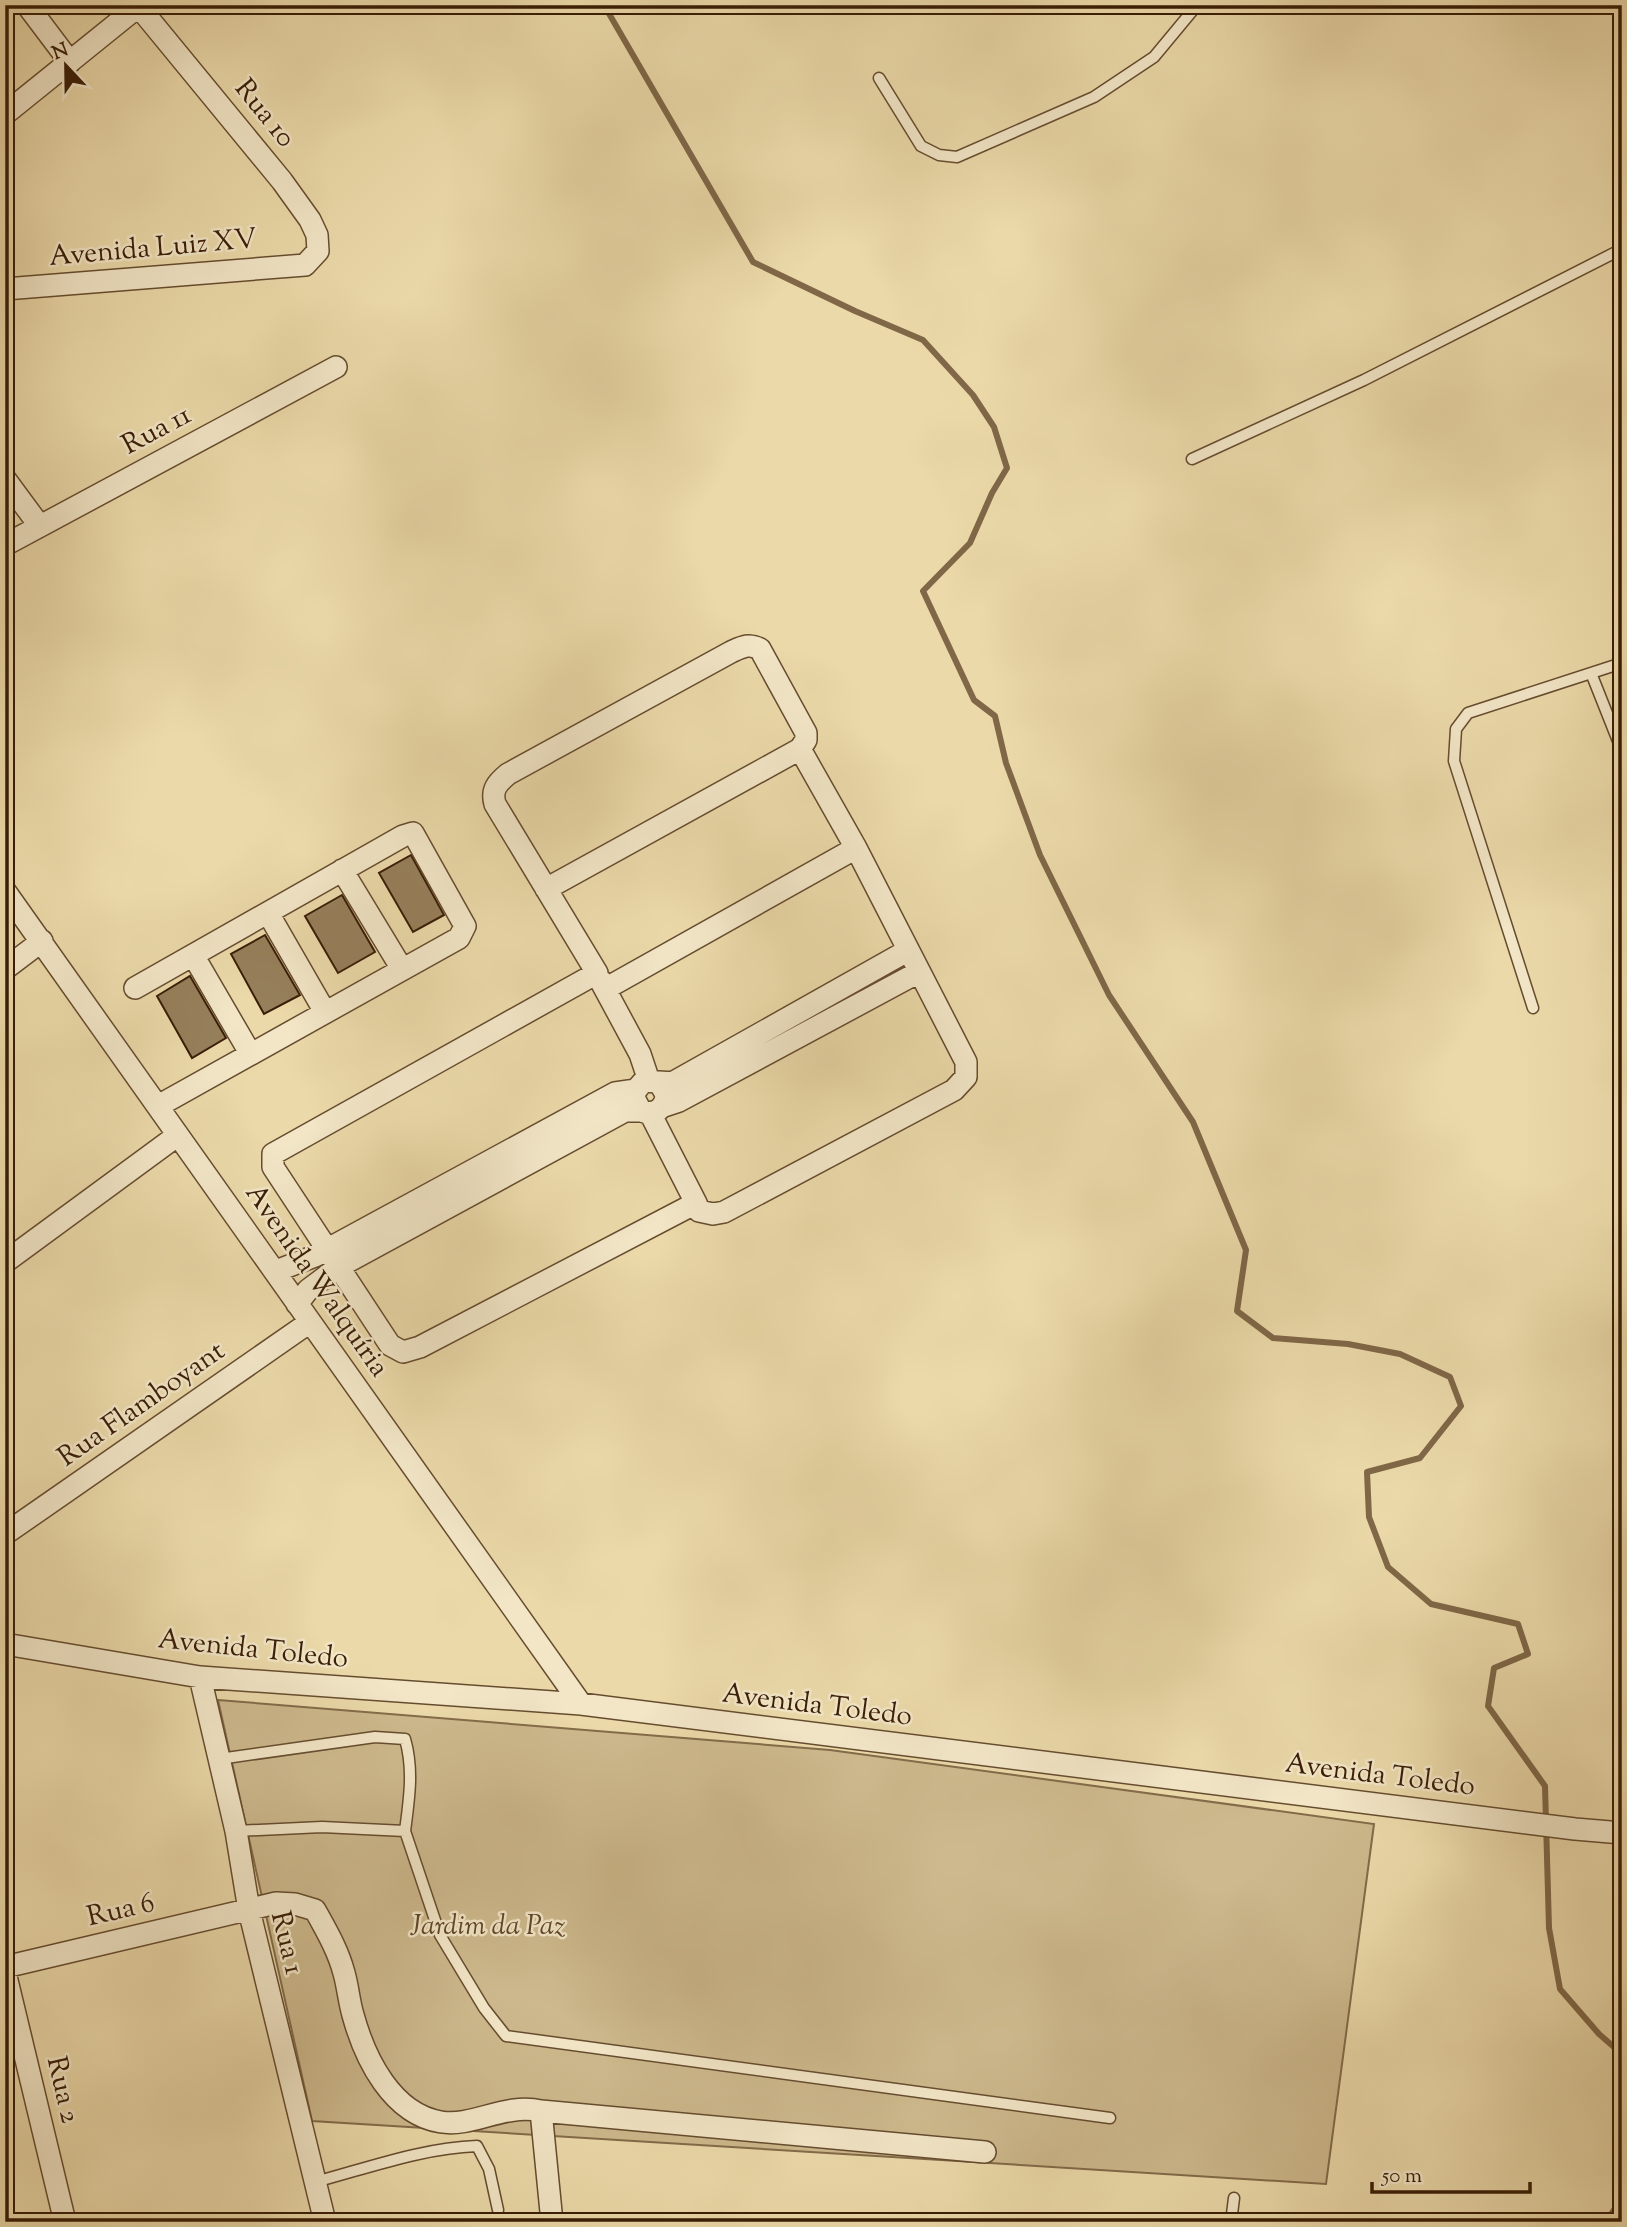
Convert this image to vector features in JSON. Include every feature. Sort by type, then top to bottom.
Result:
[{"type":"street","points":[[27,5],[70,62]]},
{"type":"street","points":[[5,114],[140,6]]},
{"type":"street","name":"Rua 10","points":[[140,6],[310,219],[317,235],[318,251],[305,265]]},
{"type":"street","name":"Avenida Luiz XV","points":[[5,289],[305,265]]},
{"type":"street","name":"Rua 11","points":[[5,545],[336,367]]},
{"type":"street","points":[[5,479],[39,525]]},
{"type":"street","points":[[545,889],[800,748],[806,740],[806,733],[760,649],[754,645],[745,646],[520,767],[500,781],[495,788],[495,804],[545,889],[601,981],[640,1054],[650,1097],[699,1211],[713,1214],[724,1212],[954,1090],[966,1077],[966,1062],[856,848],[800,748]]},
{"type":"street","points":[[135,988],[342,870],[413,833],[465,926],[459,938],[158,1106]]},
{"type":"street","points":[[695,1203],[420,1347],[403,1352],[390,1345],[273,1167],[273,1154],[856,848]]},
{"type":"street","points":[[342,870],[402,969]]},
{"type":"street","name":"Avenida Walquíria","points":[[5,891],[581,1704]]},
{"type":"street","points":[[268,913],[325,1012]]},
{"type":"street","points":[[5,969],[42,941]]},
{"type":"street","points":[[297,1304],[309,1290],[340,1266],[625,1111],[907,951]]},
{"type":"street","points":[[193,955],[250,1053]]},
{"type":"street","points":[[276,1272],[328,1248],[615,1093],[679,1101],[919,972]]},
{"type":"street","points":[[5,1262],[178,1135]]},
{"type":"street","name":"Rua Flamboyant","points":[[5,1534],[310,1322]]},
{"type":"street","name":"Avenida Toledo","points":[[5,1644],[200,1677],[581,1704],[1622,1833]]},
{"type":"street","name":"Rua 1","points":[[200,1677],[236,1832],[249,1910],[325,2222]]},
{"type":"street","name":"Rua 6","points":[[5,1967],[276,1903],[295,1904],[315,1910],[336,1950],[345,1974],[353,2016],[371,2061],[394,2098],[417,2113],[452,2123],[511,2109],[541,2110]]},
{"type":"street","name":"Rua 2","points":[[5,1972],[65,2222]]},
{"type":"street","points":[[552,2222],[541,2110],[985,2152]]},
{"type":"lane","points":[[1154,5],[1197,8]]},
{"type":"lane","points":[[879,78],[921,146],[939,155],[957,157],[1094,97],[1154,57],[1197,8]]},
{"type":"lane","points":[[1192,459],[1364,380],[1622,249]]},
{"type":"lane","points":[[1533,1008],[1454,761],[1456,729],[1468,713],[1622,663]]},
{"type":"lane","points":[[1591,673],[1622,751]]},
{"type":"lane","points":[[219,1759],[375,1737],[405,1739],[410,1755],[411,1785],[405,1832],[440,1935],[484,2008],[506,2036],[1110,2118]]},
{"type":"lane","points":[[236,1832],[322,1827],[405,1832]]},
{"type":"lane","points":[[316,2182],[451,2147],[477,2146],[489,2169],[498,2210]]},
{"type":"lane","points":[[1231,2222],[1234,2198]]},
{"type":"green space","name":"Jardim da Paz","points":[[218,1700],[830,1750],[1374,1824],[1326,2184],[312,2121]]},
{"type":"building","points":[[411,855],[444,915],[413,932],[379,873]]},
{"type":"building","points":[[342,895],[375,952],[338,973],[305,916]]},
{"type":"building","points":[[265,935],[300,995],[264,1014],[231,954]]},
{"type":"building","points":[[190,976],[226,1038],[192,1058],[157,996]]},
{"type":"waterway","points":[[604,5],[753,262],[923,340],[973,395],[994,427],[1007,468],[992,493],[970,543],[923,591],[974,700],[995,716],[1006,763],[1040,855],[1109,995],[1193,1122],[1246,1250],[1237,1311],[1273,1338],[1348,1344],[1400,1354],[1450,1377],[1461,1406],[1420,1458],[1367,1472],[1369,1517],[1388,1567],[1431,1604],[1518,1624],[1528,1654],[1494,1668],[1488,1706],[1545,1786],[1549,1928],[1560,1989],[1599,2034],[1622,2054]]},
{"type":"waterway","points":[[1606,2222],[1622,2198]]}]
